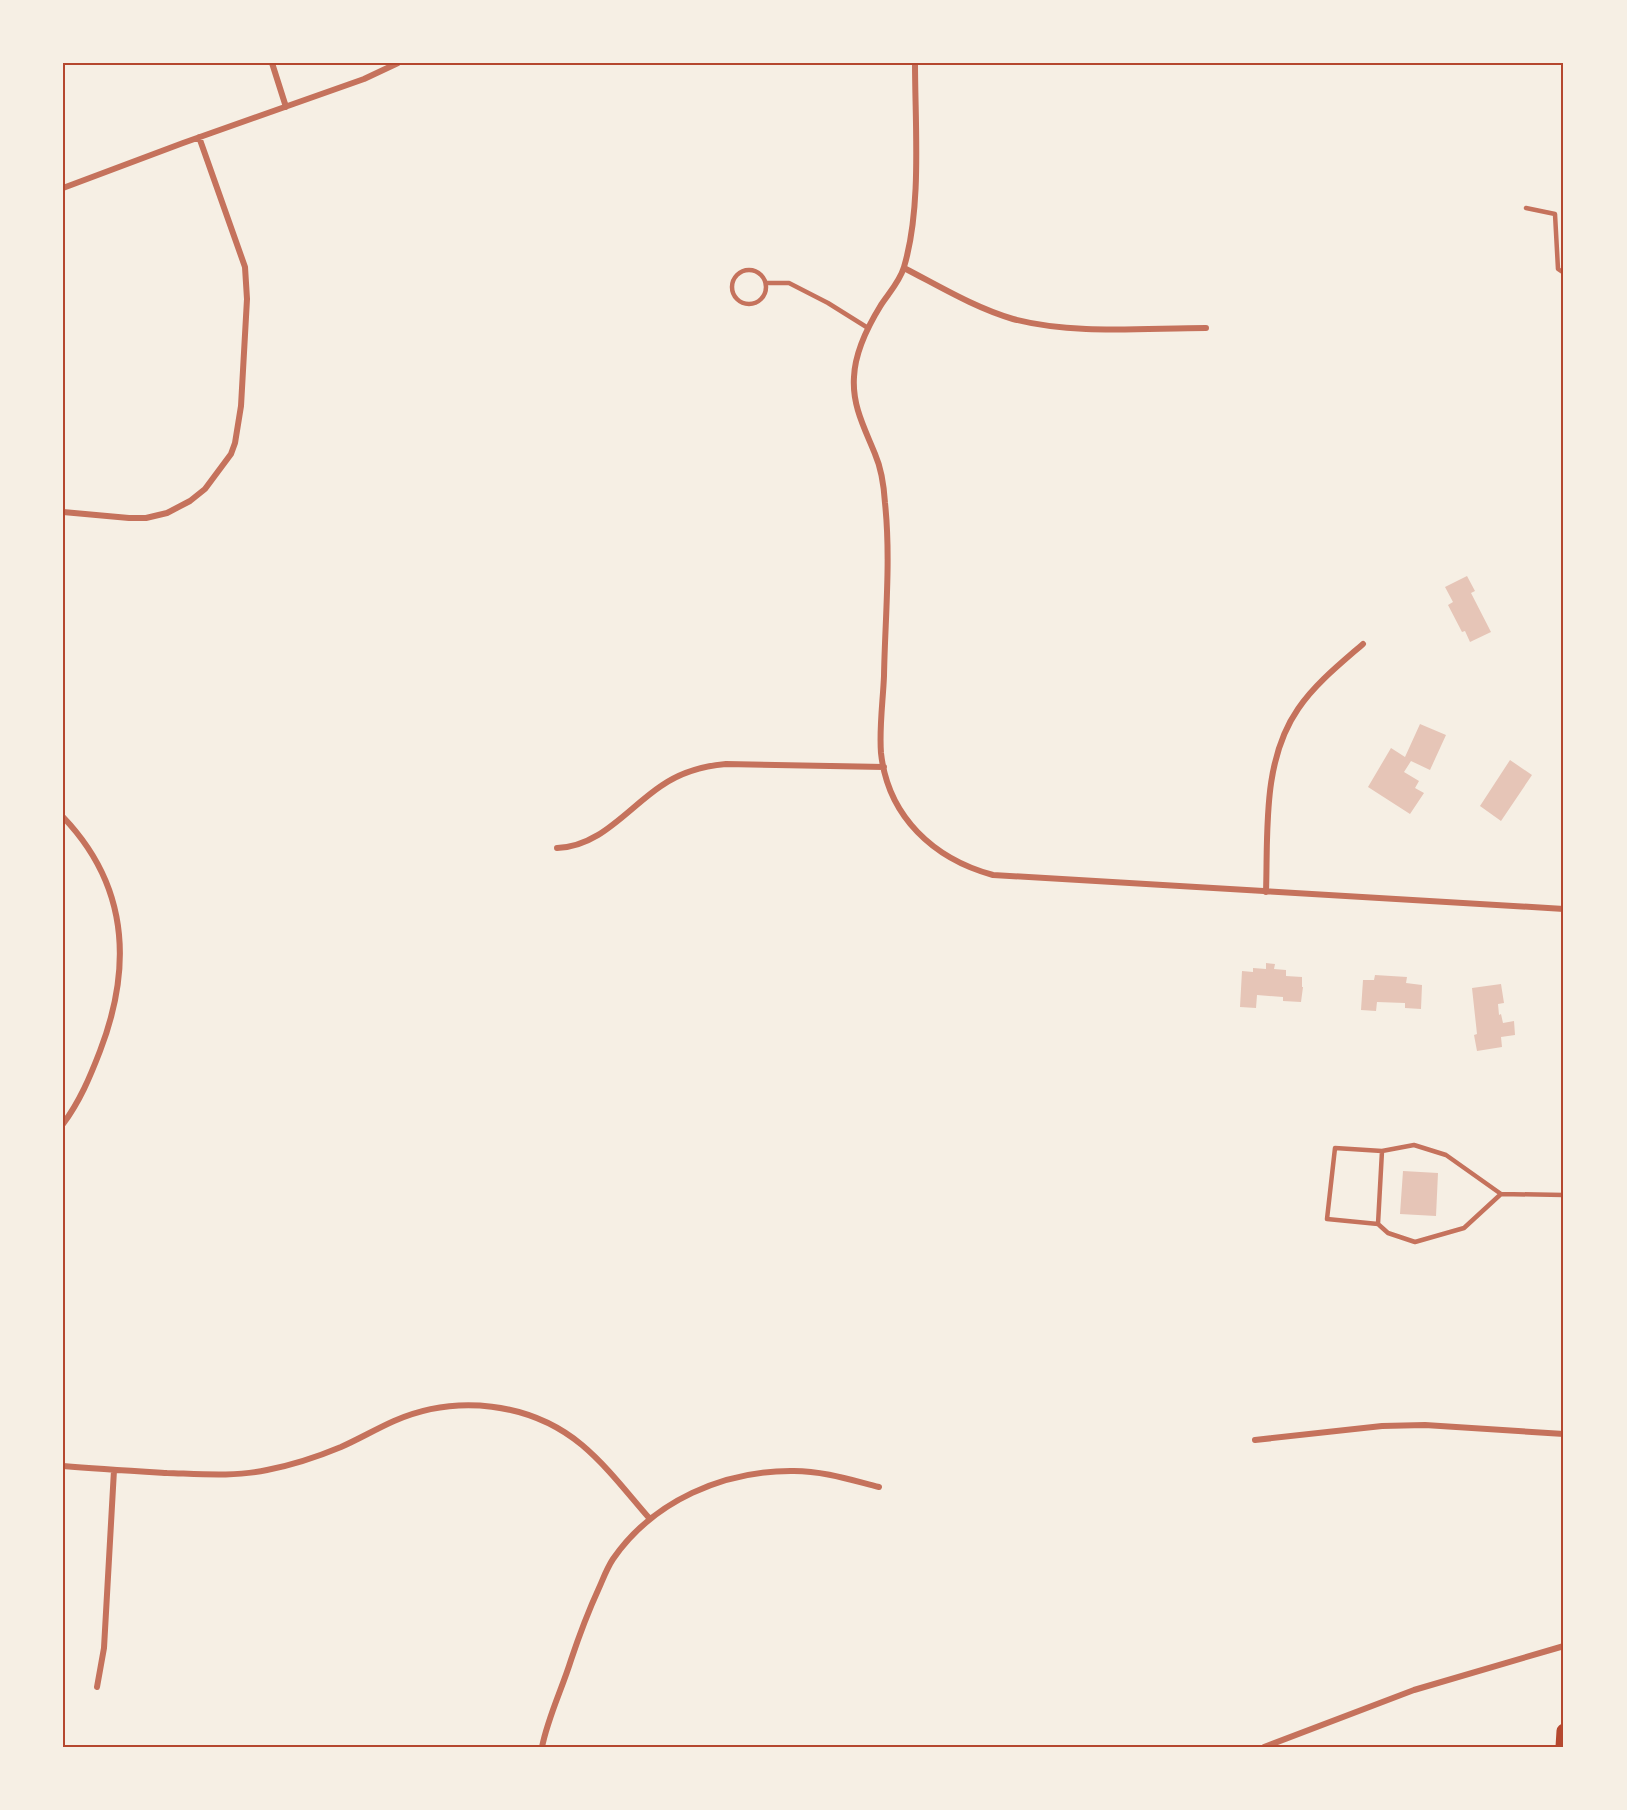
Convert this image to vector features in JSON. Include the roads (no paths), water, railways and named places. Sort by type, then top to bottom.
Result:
[{"type":"main road","points":[[1563,1747],[1564,1731]]},
{"type":"street","points":[[272,63],[286,107]]},
{"type":"street","points":[[63,188],[364,79],[398,63]]},
{"type":"street","points":[[915,63],[915,206],[911,234],[904,268],[868,328],[854,376],[857,409],[863,429],[876,455],[886,505],[887,577],[881,736],[884,767],[891,792],[907,820],[938,852],[957,863],[974,870],[1006,876],[1564,909]]},
{"type":"street","points":[[63,512],[129,518],[146,518],[167,513],[190,501],[205,489],[231,453],[235,443],[241,406],[247,299],[245,267],[199,137]]},
{"type":"street","points":[[904,268],[976,304],[1011,318],[1041,325],[1076,328],[1206,328]]},
{"type":"street","points":[[1266,892],[1272,775],[1284,734],[1298,708],[1324,679],[1363,644]]},
{"type":"street","points":[[557,848],[571,848],[606,830],[661,786],[689,771],[705,766],[726,764],[884,767]]},
{"type":"street","points":[[63,817],[91,851],[105,877],[114,901],[121,956],[117,993],[108,1029],[86,1086],[63,1124]]},
{"type":"street","points":[[63,1466],[225,1474],[266,1471],[314,1458],[415,1413],[461,1405],[500,1407],[554,1426],[581,1444],[650,1519]]},
{"type":"street","points":[[1255,1440],[1382,1426],[1425,1425],[1564,1434]]},
{"type":"street","points":[[97,1687],[104,1648],[114,1470]]},
{"type":"street","points":[[542,1747],[583,1623],[611,1562],[650,1519],[670,1504],[698,1489],[744,1475],[796,1471],[838,1476],[879,1487]]},
{"type":"street","points":[[1264,1747],[1414,1690],[1564,1646]]},
{"type":"lane","points":[[1526,208],[1556,214],[1558,269],[1564,273]]},
{"type":"lane","points":[[748,270],[759,273],[766,283],[765,295],[756,303],[744,304],[734,297],[732,285],[737,275],[748,270]]},
{"type":"lane","points":[[766,283],[789,283],[828,303],[868,328]]},
{"type":"lane","points":[[1501,1194],[1464,1228],[1415,1242],[1388,1233],[1378,1224],[1327,1219],[1335,1148],[1382,1151],[1414,1145],[1446,1155],[1501,1194],[1564,1196]]},
{"type":"lane","points":[[1378,1224],[1382,1151]]}]
